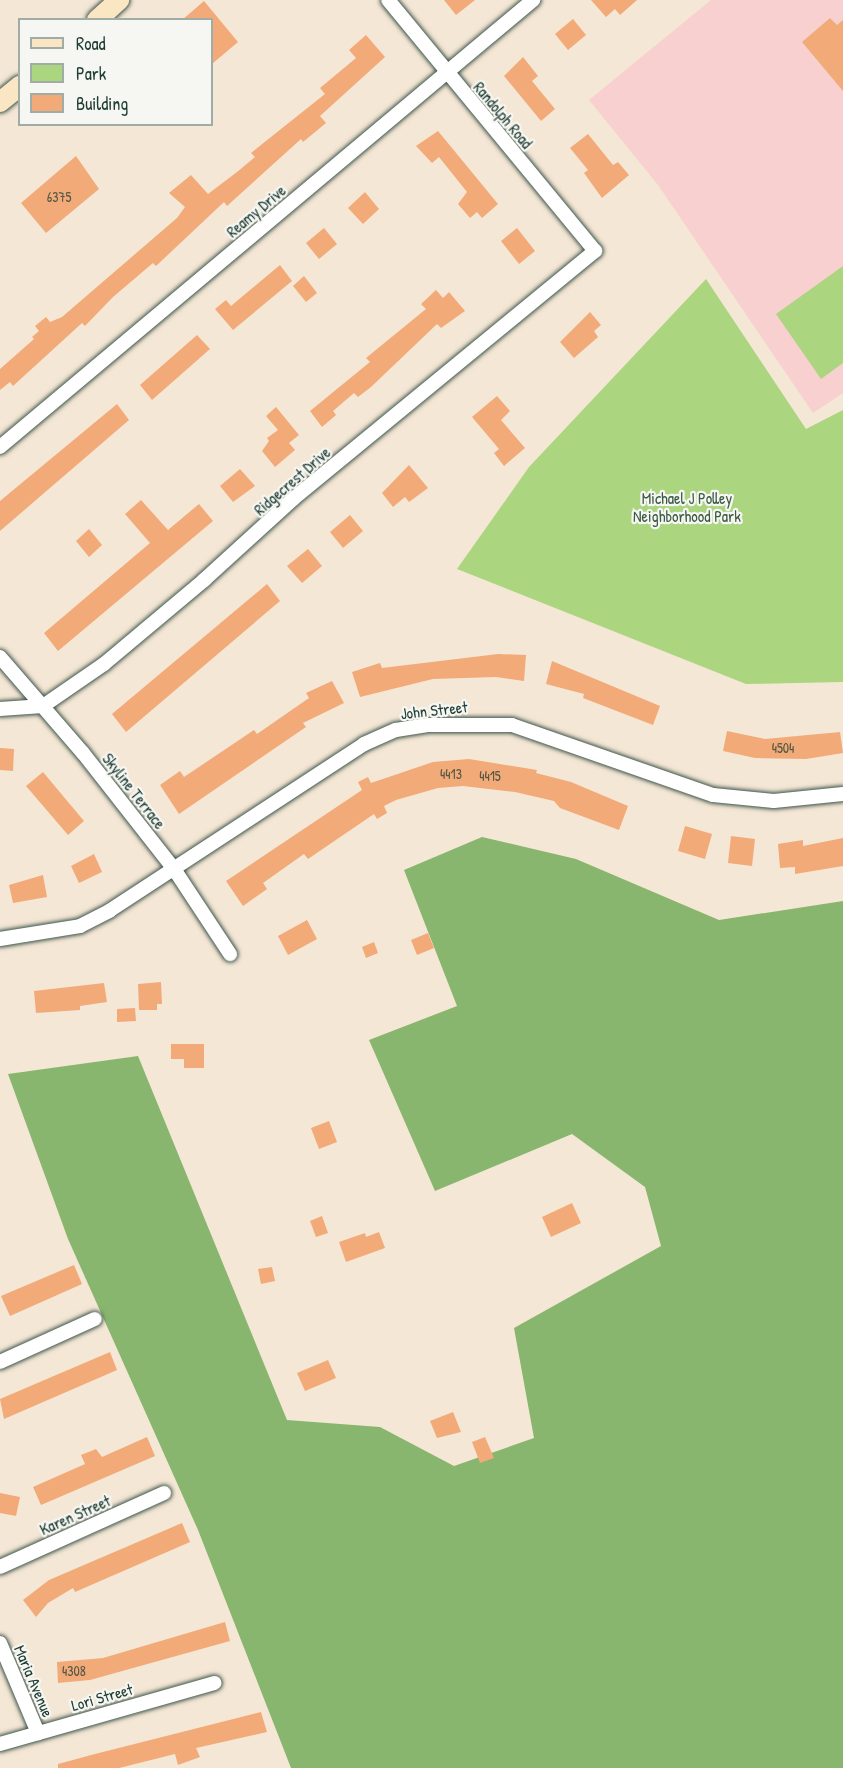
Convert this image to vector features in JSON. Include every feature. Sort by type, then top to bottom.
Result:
[{"type":"main road","points":[[99,18],[119,0]]},
{"type":"main road","points":[[0,102],[18,88]]},
{"type":"street","name":"Randolph Road","points":[[387,0],[595,251]]},
{"type":"street","name":"Reamy Drive","points":[[0,447],[532,0]]},
{"type":"street","name":"Ridgecrest Drive","points":[[43,706],[104,664],[204,580],[292,499],[595,251]]},
{"type":"street","name":"Skyline Terrace","points":[[0,657],[43,706],[174,869],[230,954]]},
{"type":"street","points":[[0,709],[43,706]]},
{"type":"street","name":"John Street","points":[[0,939],[80,926],[174,869],[364,744],[396,730],[428,725],[512,725],[713,795],[774,801],[843,795]]},
{"type":"street","points":[[0,1362],[95,1319]]},
{"type":"street","name":"Karen Street","points":[[0,1567],[164,1493]]},
{"type":"street","name":"Maria Avenue","points":[[0,1643],[38,1733]]},
{"type":"street","name":"Lori Street","points":[[0,1744],[214,1683]]},
{"type":"shaded area","points":[[711,0],[843,0],[843,393],[813,413],[658,185],[589,100]]},
{"type":"green space","points":[[843,266],[843,363],[821,379],[776,314]]},
{"type":"green space","name":"Michael J Polley Neighborhood Park","points":[[706,279],[806,429],[843,410],[843,682],[746,684],[457,569],[529,467]]},
{"type":"green space","points":[[482,837],[576,859],[719,920],[843,901],[843,1768],[291,1768],[198,1530],[68,1239],[8,1074],[138,1056],[287,1420],[380,1427],[454,1466],[534,1438],[514,1328],[661,1246],[645,1187],[572,1134],[435,1191],[369,1040],[457,1006],[404,870]]},
{"type":"building","points":[[444,0],[475,0],[456,15]]},
{"type":"building","points":[[591,0],[637,0],[620,15],[615,9],[606,17]]},
{"type":"building","points":[[204,1],[238,42],[213,63],[213,18],[184,18]]},
{"type":"building","points":[[830,18],[837,25],[843,20],[843,91],[802,42]]},
{"type":"building","points":[[573,19],[586,35],[568,50],[555,34]]},
{"type":"building","points":[[366,35],[385,57],[320,116],[326,123],[303,142],[301,139],[227,206],[224,202],[156,266],[153,263],[113,297],[85,326],[82,323],[13,386],[10,382],[0,390],[0,369],[34,339],[32,337],[39,331],[35,326],[46,317],[50,322],[62,317],[177,218],[185,207],[169,193],[191,175],[208,194],[237,172],[255,157],[251,153],[325,94],[320,88],[356,58],[349,50]]},
{"type":"building","points":[[523,57],[538,76],[532,81],[555,109],[541,121],[504,76]]},
{"type":"building","points":[[438,131],[498,204],[482,218],[477,212],[470,218],[458,204],[467,192],[439,157],[432,163],[416,146]]},
{"type":"building","points":[[588,134],[613,165],[618,162],[629,175],[602,198],[584,173],[588,170],[570,148]]},
{"type":"building","points":[[76,156],[99,189],[46,233],[21,203]]},
{"type":"building","points":[[365,192],[379,209],[363,224],[348,208]]},
{"type":"building","points":[[324,228],[337,244],[319,259],[306,243]]},
{"type":"building","points":[[517,228],[535,251],[519,264],[501,241]]},
{"type":"building","points":[[280,265],[292,281],[233,330],[215,309],[226,300],[231,306]]},
{"type":"building","points":[[304,276],[317,293],[306,302],[293,286]]},
{"type":"building","points":[[436,290],[443,298],[449,292],[465,311],[441,328],[437,324],[371,387],[358,397],[354,393],[333,411],[336,415],[322,427],[310,411],[370,362],[366,358],[426,309],[421,304]]},
{"type":"building","points":[[590,312],[601,325],[594,331],[598,337],[574,358],[560,342]]},
{"type":"building","points":[[197,335],[210,349],[152,400],[140,385]]},
{"type":"building","points":[[497,396],[510,411],[501,420],[525,448],[504,466],[494,453],[499,449],[472,417]]},
{"type":"building","points":[[117,404],[129,420],[0,531],[0,501]]},
{"type":"building","points":[[276,407],[299,435],[289,443],[295,450],[275,467],[262,451],[269,441],[267,438],[278,430],[266,416]]},
{"type":"building","points":[[409,465],[428,488],[409,502],[405,497],[393,507],[382,493]]},
{"type":"building","points":[[240,469],[255,486],[233,502],[220,486]]},
{"type":"building","points":[[141,500],[168,530],[199,504],[213,521],[58,651],[44,633],[150,543],[125,514]]},
{"type":"building","points":[[350,515],[363,531],[343,548],[330,532]]},
{"type":"building","points":[[89,529],[102,545],[89,557],[76,541]]},
{"type":"building","points":[[308,549],[322,566],[302,583],[287,566]]},
{"type":"building","points":[[267,584],[280,601],[126,732],[112,714]]},
{"type":"building","points":[[498,654],[526,655],[524,681],[496,677],[433,679],[360,697],[352,672],[380,663],[382,668]]},
{"type":"building","points":[[552,661],[660,706],[653,725],[583,698],[584,694],[546,684]]},
{"type":"building","points":[[332,681],[344,703],[303,723],[306,727],[179,814],[160,785],[180,771],[184,777],[254,730],[257,734],[309,698],[306,693]]},
{"type":"building","points":[[727,731],[765,739],[840,732],[843,753],[806,759],[755,758],[723,751]]},
{"type":"building","points":[[0,748],[14,749],[13,771],[0,770]]},
{"type":"building","points":[[469,759],[537,770],[536,773],[571,782],[628,806],[619,830],[560,808],[554,801],[515,792],[463,786],[438,788],[396,800],[384,806],[387,813],[377,819],[374,814],[308,859],[304,854],[263,883],[267,889],[243,906],[226,881],[362,790],[358,782],[368,777],[371,783],[433,762]]},
{"type":"building","points":[[43,772],[84,821],[68,835],[26,786]]},
{"type":"building","points":[[685,826],[712,834],[705,859],[678,851]]},
{"type":"building","points":[[731,836],[755,839],[752,866],[728,863]]},
{"type":"building","points":[[843,838],[843,866],[795,874],[795,867],[780,868],[778,844],[803,840],[803,846]]},
{"type":"building","points":[[94,854],[102,872],[79,883],[71,866]]},
{"type":"building","points":[[43,875],[47,897],[13,903],[9,885]]},
{"type":"building","points":[[307,920],[317,939],[288,955],[278,936]]},
{"type":"building","points":[[428,933],[434,948],[417,955],[411,940]]},
{"type":"building","points":[[374,942],[378,953],[366,958],[362,947]]},
{"type":"building","points":[[161,982],[162,1004],[157,1004],[157,1010],[139,1010],[138,984]]},
{"type":"building","points":[[104,983],[107,1002],[80,1006],[80,1010],[36,1013],[34,991]]},
{"type":"building","points":[[135,1008],[136,1021],[117,1022],[117,1009]]},
{"type":"building","points":[[171,1044],[204,1044],[204,1068],[184,1068],[184,1059],[171,1059]]},
{"type":"building","points":[[329,1121],[337,1142],[319,1149],[311,1128]]},
{"type":"building","points":[[572,1203],[581,1223],[551,1237],[542,1217]]},
{"type":"building","points":[[322,1216],[328,1233],[316,1237],[310,1221]]},
{"type":"building","points":[[379,1232],[385,1248],[346,1262],[339,1242],[365,1233],[366,1237]]},
{"type":"building","points":[[74,1265],[82,1284],[10,1316],[1,1296]]},
{"type":"building","points":[[272,1267],[275,1281],[261,1284],[258,1269]]},
{"type":"building","points":[[110,1352],[117,1370],[4,1419],[0,1399]]},
{"type":"building","points":[[328,1360],[336,1378],[305,1391],[297,1373]]},
{"type":"building","points":[[453,1412],[461,1432],[437,1438],[430,1421]]},
{"type":"building","points":[[147,1437],[155,1456],[41,1505],[33,1487],[85,1464],[81,1455],[96,1449],[102,1457]]},
{"type":"building","points":[[485,1437],[494,1458],[480,1463],[472,1442]]},
{"type":"building","points":[[0,1493],[20,1497],[16,1516],[0,1513]]},
{"type":"building","points":[[182,1523],[190,1542],[75,1592],[73,1588],[48,1603],[36,1617],[23,1600],[49,1580]]},
{"type":"building","points":[[225,1622],[230,1641],[90,1680],[58,1683],[57,1662],[103,1658]]},
{"type":"building","points":[[261,1712],[267,1732],[196,1748],[200,1757],[178,1765],[175,1754],[119,1768],[58,1768],[58,1764]]}]
